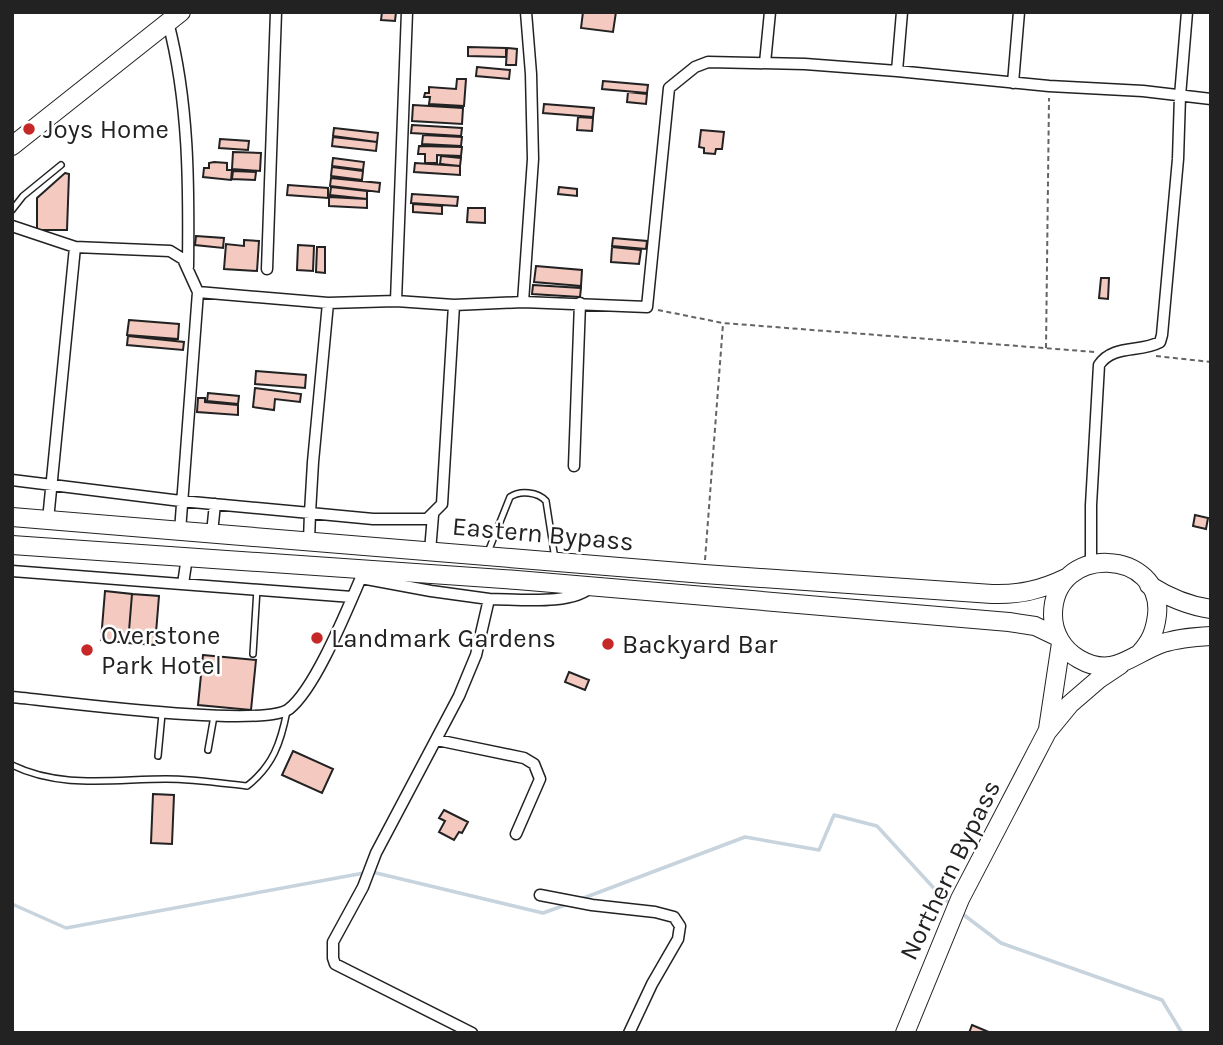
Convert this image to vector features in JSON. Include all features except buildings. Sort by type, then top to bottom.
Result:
[{"type":"main road","points":[[12,146],[175,17]]},
{"type":"main road","name":"Eastern Bypass","points":[[12,517],[704,574],[1011,595],[1043,589],[1091,564]]},
{"type":"main road","name":"Eastern Bypass","points":[[12,545],[363,574],[593,586],[1009,622],[1035,626],[1059,640],[1073,655],[1087,664],[1104,667],[1120,665]]},
{"type":"main road","points":[[1091,564],[1121,564],[1142,576],[1149,585],[1157,608],[1155,631],[1140,653]]},
{"type":"main road","points":[[1047,732],[1059,640],[1053,622],[1053,606],[1066,578]]},
{"type":"main road","points":[[1149,585],[1165,595],[1193,606],[1211,609]]},
{"type":"main road","points":[[1047,732],[1070,704],[1099,678],[1140,653],[1162,643],[1211,636]]},
{"type":"main road","name":"Northern Bypass","points":[[905,1033],[960,899],[1047,732]]},
{"type":"street","points":[[267,269],[276,12]]},
{"type":"street","points":[[396,301],[407,12]]},
{"type":"street","points":[[523,302],[533,159],[526,12]]},
{"type":"street","points":[[765,63],[770,12]]},
{"type":"street","points":[[897,71],[901,12]]},
{"type":"street","points":[[1013,83],[1019,12]]},
{"type":"street","points":[[1091,564],[1091,505],[1099,365],[1110,354],[1160,342],[1178,159],[1187,12]]},
{"type":"street","points":[[175,17],[189,182],[188,267]]},
{"type":"street","points":[[198,292],[328,303],[396,301],[454,305],[523,302],[647,307],[669,88],[695,67],[708,62],[897,71],[1211,99]]},
{"type":"street","points":[[12,226],[75,247],[170,250],[183,259],[188,267],[198,292],[180,531]]},
{"type":"street","points":[[48,520],[75,247]]},
{"type":"street","points":[[309,541],[313,461],[328,303]]},
{"type":"street","points":[[574,466],[580,303]]},
{"type":"street","points":[[12,480],[181,501],[310,513],[427,519],[442,504],[454,305]]},
{"type":"street","points":[[212,533],[215,504]]},
{"type":"street","points":[[430,551],[433,515]]},
{"type":"street","points":[[183,584],[187,558]]},
{"type":"street","points":[[12,571],[352,597]]},
{"type":"street","points":[[12,697],[163,712],[278,715],[299,700],[331,644],[363,574],[489,599],[571,598],[587,592],[593,586]]},
{"type":"street","points":[[472,1033],[335,964],[332,958],[333,942],[363,887],[376,853],[459,696],[476,655],[489,599]]},
{"type":"street","points":[[437,740],[524,758],[534,764],[540,779],[516,834]]},
{"type":"street","points":[[540,895],[674,916],[680,926],[678,939],[652,984],[629,1033]]},
{"type":"lane","points":[[12,209],[23,196],[61,165]]},
{"type":"lane","points":[[487,555],[510,498],[516,494],[534,494],[541,495],[546,502],[556,561]]},
{"type":"lane","points":[[253,654],[257,589]]},
{"type":"lane","points":[[12,765],[56,778],[97,783],[167,779],[247,786],[263,773],[282,737],[287,711]]},
{"type":"lane","points":[[159,756],[163,712]]},
{"type":"lane","points":[[208,750],[214,715]]},
{"type":"path","points":[[1046,348],[1049,86]]},
{"type":"path","points":[[647,307],[723,323],[1110,354]]},
{"type":"path","points":[[704,574],[723,323]]},
{"type":"path","points":[[1147,355],[1211,362]]},
{"type":"waterway","points":[[581,899],[745,837],[819,850],[834,815],[877,826],[952,905]]},
{"type":"waterway","points":[[372,872],[543,913],[568,904]]},
{"type":"waterway","points":[[12,904],[66,928],[364,873]]},
{"type":"waterway","points":[[960,912],[1001,943],[1162,1000],[1182,1033]]},
{"type":"place","name":"Joys Home","points":[[29,129]]},
{"type":"place","name":"Landmark Gardens","points":[[317,638]]},
{"type":"place","name":"Backyard Bar","points":[[608,644]]},
{"type":"place","name":"Overstone Park Hotel","points":[[87,650]]}]
